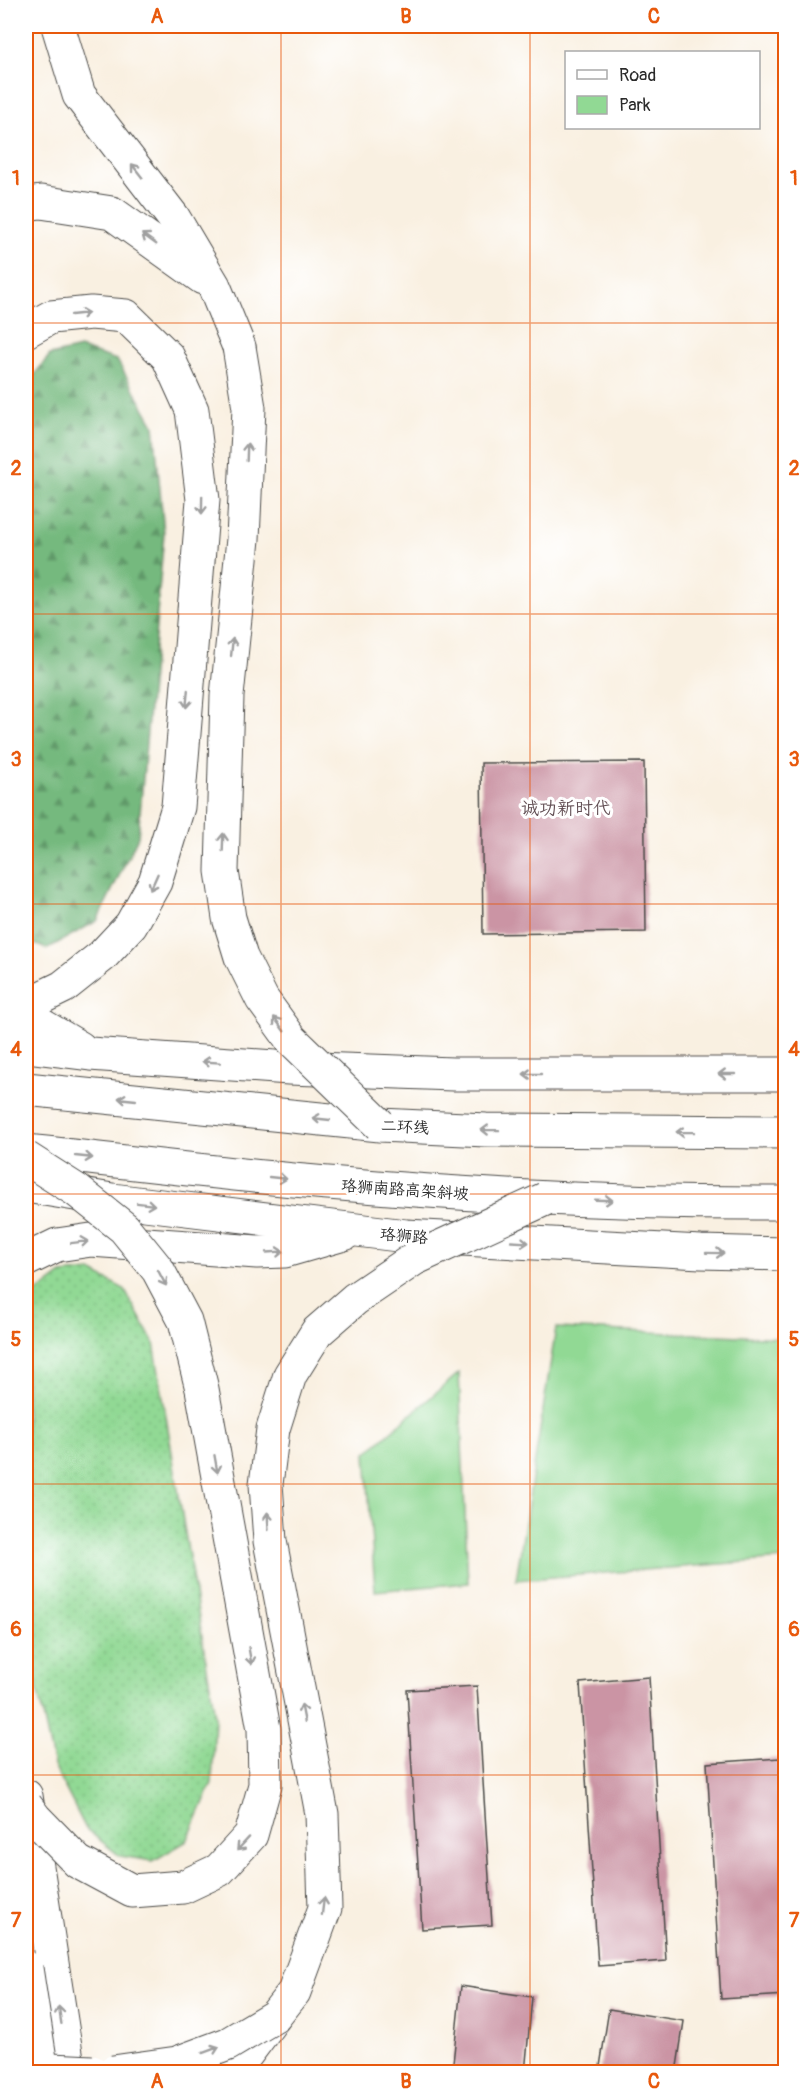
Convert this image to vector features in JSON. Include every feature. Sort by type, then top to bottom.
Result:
[{"type":"main road","points":[[58,26],[79,94],[173,217],[214,286],[238,347],[249,408],[243,539],[227,696],[222,871],[229,918],[241,957],[262,999],[291,1039],[380,1125]]},
{"type":"main road","points":[[26,204],[41,202],[112,213],[214,286]]},
{"type":"main road","points":[[26,331],[51,317],[91,313],[126,316],[168,357],[192,410],[203,500],[178,807],[155,882],[132,925],[102,956],[63,987],[26,1005]]},
{"type":"main road","points":[[26,1011],[36,1022],[90,1054]]},
{"type":"main road","points":[[26,1047],[90,1054],[289,1068],[453,1074],[786,1074]]},
{"type":"main road","name":"二环线","points":[[26,1089],[380,1125],[486,1130],[786,1132]]},
{"type":"main road","name":"珞狮南路高架斜坡","points":[[26,1151],[340,1184],[545,1199],[710,1204],[786,1203]]},
{"type":"main road","points":[[26,1158],[76,1190],[124,1228],[159,1270],[185,1322],[204,1401],[264,1729],[265,1785],[251,1835],[219,1870],[183,1887],[132,1890],[123,1886],[78,1862],[26,1806]]},
{"type":"main road","name":"珞狮路","points":[[26,1186],[112,1200],[406,1236],[677,1251],[786,1254]]},
{"type":"main road","points":[[233,2073],[294,1992],[325,1908],[322,1814],[270,1541],[266,1484],[273,1429],[290,1375],[317,1332],[355,1299],[414,1259],[545,1199]]},
{"type":"main road","points":[[26,1260],[57,1245],[92,1240],[257,1252],[285,1251],[357,1230]]},
{"type":"main road","points":[[26,1793],[69,2073]]},
{"type":"main road","points":[[26,1968],[42,2073]]},
{"type":"main road","points":[[114,2073],[177,2063],[228,2044],[275,2016]]},
{"type":"main road","points":[[26,2061],[51,2070],[92,2073]]},
{"type":"green space","points":[[80,348],[117,360],[154,425],[164,533],[138,837],[97,921],[47,949],[26,941],[26,385],[50,355]]},
{"type":"green space","points":[[91,1271],[124,1289],[154,1343],[215,1716],[212,1783],[187,1841],[153,1861],[120,1856],[86,1829],[54,1766],[26,1637],[26,1314],[34,1295],[62,1274]]},
{"type":"green space","points":[[556,1328],[785,1338],[785,1559],[516,1580]]},
{"type":"green space","points":[[459,1373],[468,1583],[375,1591],[366,1453]]},
{"type":"building","points":[[644,762],[646,932],[483,934],[481,763]]},
{"type":"building","points":[[649,1677],[666,1961],[598,1966],[580,1683]]},
{"type":"building","points":[[477,1686],[492,1925],[422,1929],[407,1690]]},
{"type":"building","points":[[780,1758],[786,1847],[786,1995],[721,1999],[707,1763]]},
{"type":"building","points":[[461,1986],[532,1997],[525,2073],[452,2073]]},
{"type":"building","points":[[609,2009],[684,2021],[676,2073],[599,2073]]},
{"type":"district","name":"诚功新时代","points":[[566,808]]}]
